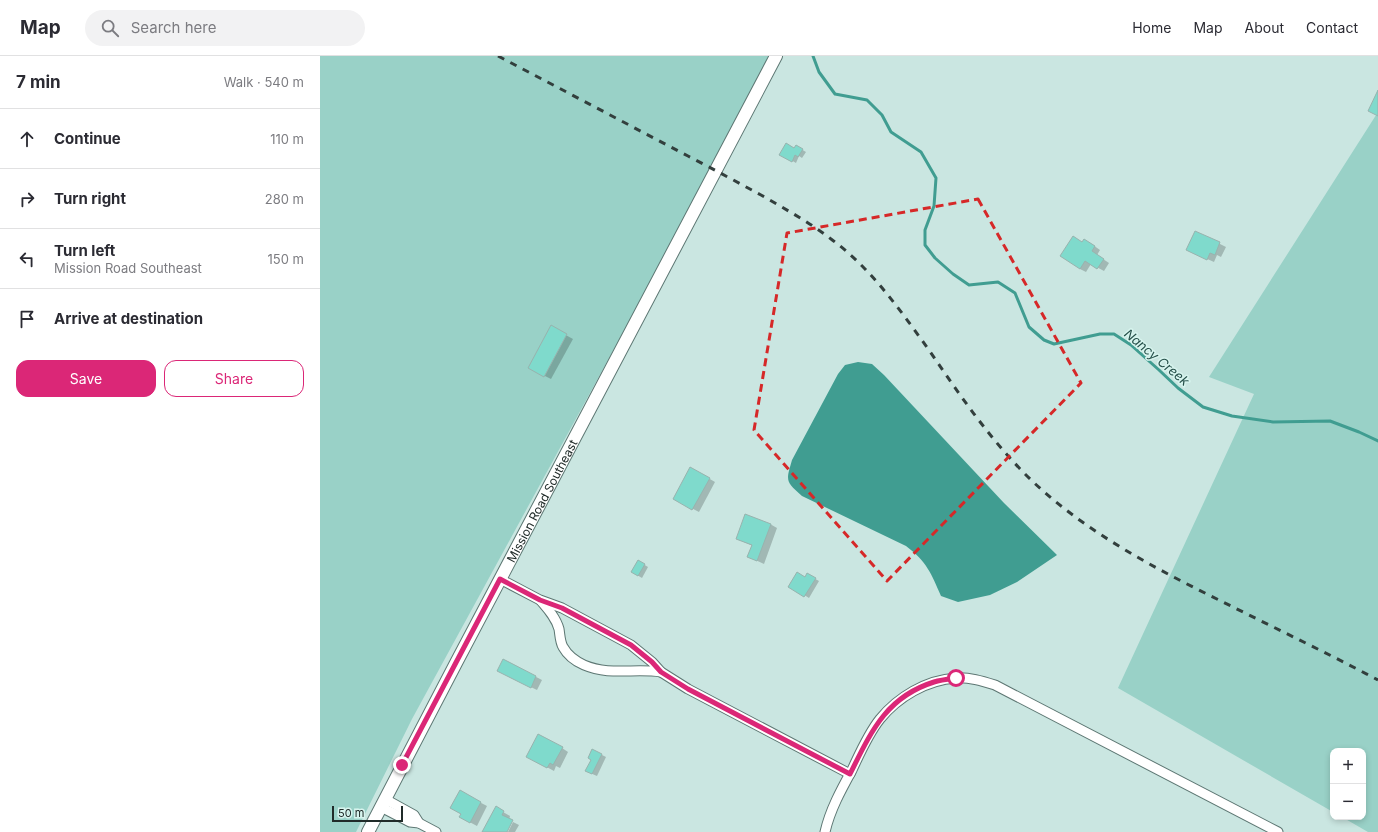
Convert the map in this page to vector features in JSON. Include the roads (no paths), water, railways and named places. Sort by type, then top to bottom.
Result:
[{"type":"main road","name":"Mission Road Southeast","points":[[368,832],[776,56]]},
{"type":"street","points":[[500,579],[540,600],[562,608],[631,645],[652,662],[661,672],[688,689],[850,774]]},
{"type":"street","points":[[540,600],[557,623],[563,646],[573,659],[593,669],[603,671],[648,670],[661,672]]},
{"type":"street","points":[[825,832],[831,811],[879,720],[893,705],[910,692],[935,682],[956,678],[976,680],[995,685],[1278,832]]},
{"type":"street","points":[[383,803],[410,822],[419,823],[436,832]]},
{"type":"waterway","name":"Nancy Creek","points":[[813,56],[819,72],[835,94],[867,100],[882,115],[891,132],[921,152],[936,178],[934,206],[925,230],[925,245],[935,258],[953,274],[969,285],[998,282],[1015,293],[1029,327],[1044,340],[1054,344],[1100,334],[1114,334],[1131,345],[1178,388],[1203,407],[1232,416],[1273,422],[1330,421],[1378,441]]},
{"type":"railway","points":[[498,56],[761,195],[823,233],[846,250],[872,276],[907,320],[987,431],[1027,476],[1050,497],[1099,534],[1153,566],[1378,680]]}]
